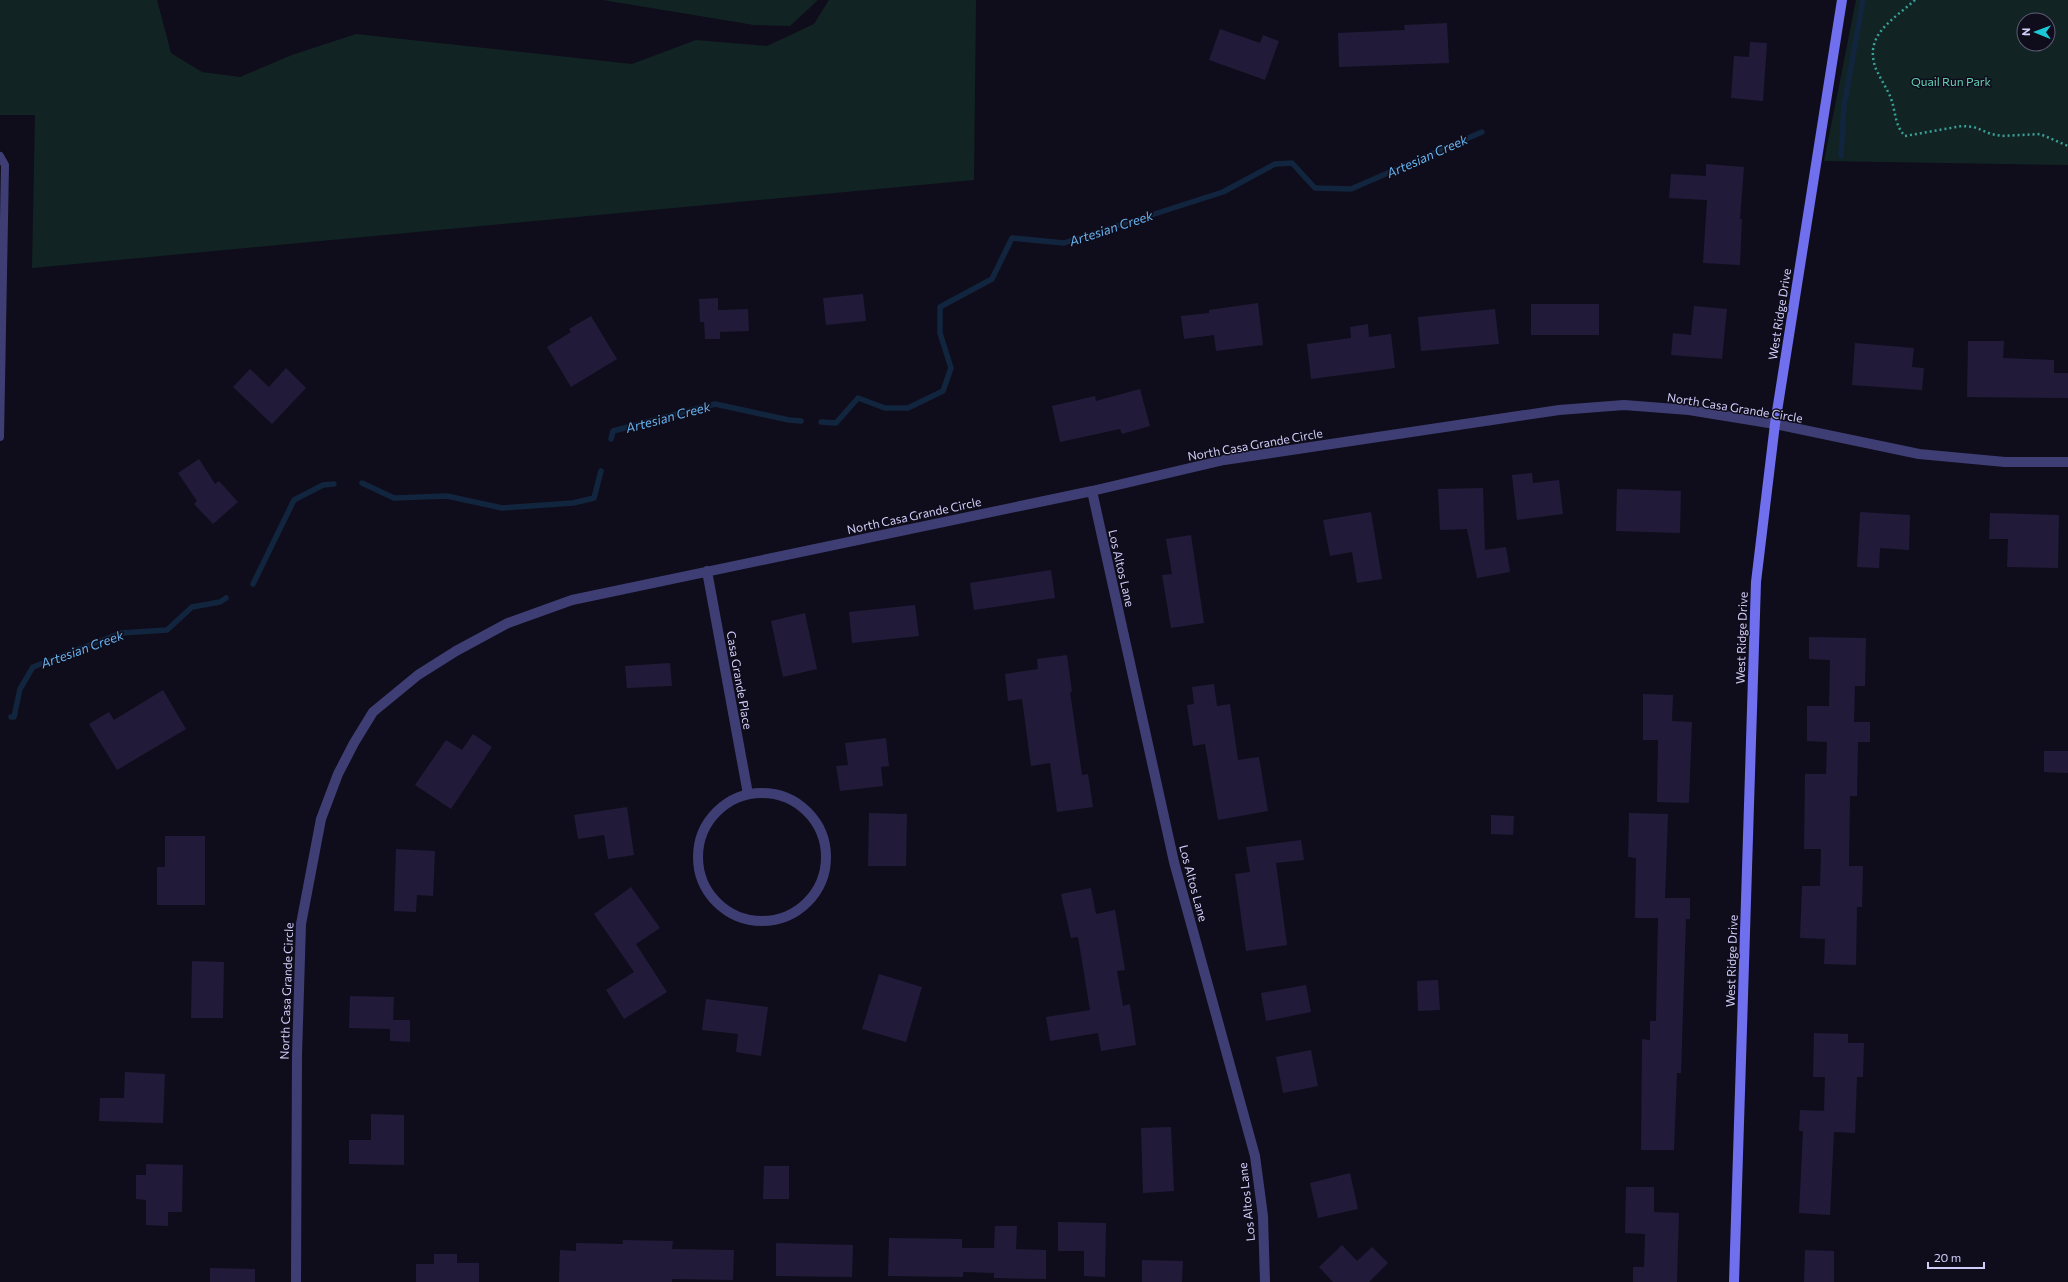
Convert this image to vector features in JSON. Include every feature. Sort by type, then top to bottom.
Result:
[{"type":"street","name":"West Ridge Drive","points":[[1734,1282],[1756,582],[1775,424],[1842,0]]},
{"type":"street","name":"North Casa Grande Circle","points":[[296,1282],[297,1062],[301,924],[321,819],[338,774],[354,743],[373,712],[418,675],[456,651],[508,623],[572,600],[1092,491],[1224,460],[1559,410],[1624,405],[1689,410],[1775,424],[1919,454],[2005,462],[2068,462]]},
{"type":"street","name":"Los Altos Lane","points":[[1092,491],[1174,862],[1255,1156],[1263,1216],[1265,1282]]},
{"type":"street","name":"Casa Grande Place","points":[[707,571],[748,794]]},
{"type":"street","points":[[770,793],[792,800],[809,813],[821,832],[826,853],[824,875],[814,895],[798,911],[778,920],[757,922],[738,917],[720,907],[707,891],[699,872],[698,852],[702,832],[713,814],[729,801],[748,794],[770,793]]},
{"type":"lane","points":[[0,156],[5,165],[0,437]]},
{"type":"path","points":[[1914,0],[1880,31],[1873,43],[1872,56],[1876,69],[1891,97],[1899,130],[1905,136],[1962,126],[1974,127],[1991,134],[2002,136],[2040,134],[2068,146]]},
{"type":"green space","points":[[0,0],[157,0],[171,53],[202,72],[240,77],[292,55],[356,34],[632,64],[696,40],[767,46],[814,24],[829,0],[976,0],[974,180],[32,268],[35,115],[0,115]]},
{"type":"green space","points":[[603,0],[818,0],[790,26],[754,25]]},
{"type":"green space","name":"Quail Run Park","points":[[1856,0],[2068,0],[2068,165],[1824,161]]},
{"type":"building","points":[[1447,23],[1449,63],[1339,67],[1338,33],[1405,30],[1404,25]]},
{"type":"building","points":[[1220,29],[1260,43],[1263,35],[1279,41],[1265,80],[1209,60]]},
{"type":"building","points":[[1750,42],[1767,43],[1763,101],[1731,98],[1734,56],[1749,57]]},
{"type":"building","points":[[1706,164],[1744,167],[1740,219],[1742,219],[1740,265],[1703,263],[1707,200],[1669,198],[1671,174],[1706,176]]},
{"type":"building","points":[[863,294],[866,321],[826,325],[823,298]]},
{"type":"building","points":[[718,298],[718,310],[748,309],[749,331],[720,332],[720,339],[705,339],[704,322],[700,322],[699,299]]},
{"type":"building","points":[[1258,303],[1263,345],[1216,351],[1214,335],[1184,339],[1181,316],[1209,313],[1209,310]]},
{"type":"building","points":[[1531,304],[1599,304],[1599,335],[1531,335]]},
{"type":"building","points":[[1694,306],[1727,309],[1722,359],[1671,355],[1673,333],[1691,335]]},
{"type":"building","points":[[1495,309],[1499,344],[1421,351],[1418,317]]},
{"type":"building","points":[[591,316],[617,359],[571,387],[547,347],[571,332],[569,329]]},
{"type":"building","points":[[1368,324],[1369,337],[1391,334],[1395,368],[1311,379],[1307,344],[1351,338],[1350,327]]},
{"type":"building","points":[[1968,341],[2004,341],[2003,358],[2054,360],[2054,373],[2068,373],[2068,398],[1967,397]]},
{"type":"building","points":[[1855,343],[1914,348],[1912,367],[1924,368],[1922,390],[1852,385]]},
{"type":"building","points":[[286,368],[306,388],[272,424],[233,387],[250,369],[269,387]]},
{"type":"building","points":[[1140,389],[1150,426],[1122,434],[1120,429],[1060,442],[1052,406],[1095,396],[1096,401]]},
{"type":"building","points":[[199,459],[215,484],[219,481],[238,502],[213,524],[194,504],[197,501],[178,473]]},
{"type":"building","points":[[1532,473],[1533,483],[1559,480],[1563,514],[1517,520],[1512,475]]},
{"type":"building","points":[[1483,488],[1485,550],[1506,547],[1510,572],[1477,578],[1467,529],[1440,530],[1438,489]]},
{"type":"building","points":[[1617,489],[1681,491],[1680,533],[1616,531]]},
{"type":"building","points":[[1371,512],[1382,579],[1357,583],[1352,552],[1330,556],[1323,520]]},
{"type":"building","points":[[1860,512],[1910,515],[1909,550],[1880,548],[1879,568],[1857,567]]},
{"type":"building","points":[[1990,513],[2059,515],[2058,568],[2007,567],[2008,539],[1989,539]]},
{"type":"building","points":[[1191,535],[1204,623],[1171,628],[1162,575],[1172,574],[1166,539]]},
{"type":"building","points":[[1051,570],[1055,598],[974,610],[970,583]]},
{"type":"building","points":[[915,605],[919,636],[852,643],[849,612]]},
{"type":"building","points":[[805,613],[817,669],[783,677],[771,621]]},
{"type":"building","points":[[1809,637],[1866,638],[1865,686],[1855,686],[1854,722],[1870,722],[1870,742],[1858,742],[1857,796],[1850,796],[1849,866],[1863,866],[1862,907],[1857,907],[1856,965],[1824,964],[1825,939],[1800,938],[1802,886],[1820,886],[1821,849],[1804,849],[1805,774],[1826,774],[1827,742],[1807,741],[1807,706],[1829,706],[1830,660],[1809,659]]},
{"type":"building","points":[[1067,655],[1072,692],[1070,692],[1082,775],[1088,774],[1093,807],[1057,812],[1050,763],[1031,766],[1022,699],[1008,701],[1005,674],[1038,669],[1037,659]]},
{"type":"building","points":[[670,663],[672,686],[627,688],[625,666]]},
{"type":"building","points":[[1214,684],[1217,706],[1230,704],[1238,760],[1259,757],[1268,811],[1218,820],[1205,744],[1193,746],[1187,705],[1194,704],[1192,687]]},
{"type":"building","points":[[163,690],[186,729],[117,770],[89,724],[109,712],[114,720]]},
{"type":"building","points":[[1643,694],[1673,695],[1672,721],[1692,722],[1689,803],[1657,802],[1658,740],[1643,740]]},
{"type":"building","points":[[473,734],[492,747],[451,809],[415,785],[446,740],[462,750]]},
{"type":"building","points":[[886,738],[889,766],[881,767],[883,786],[840,791],[836,766],[848,765],[845,743]]},
{"type":"building","points":[[2044,751],[2068,751],[2068,773],[2044,772]]},
{"type":"building","points":[[627,807],[634,855],[608,859],[604,835],[578,839],[574,815]]},
{"type":"building","points":[[869,813],[907,814],[906,866],[868,866]]},
{"type":"building","points":[[1629,813],[1668,814],[1665,898],[1690,898],[1690,919],[1686,919],[1681,1073],[1677,1073],[1674,1150],[1641,1150],[1642,1039],[1650,1040],[1650,1021],[1656,1021],[1658,918],[1635,918],[1636,858],[1628,857]]},
{"type":"building","points":[[1491,815],[1514,816],[1513,835],[1491,834]]},
{"type":"building","points":[[165,836],[205,836],[205,905],[157,905],[157,867],[165,867]]},
{"type":"building","points":[[1301,840],[1304,860],[1276,863],[1287,945],[1246,951],[1235,874],[1250,872],[1246,847]]},
{"type":"building","points":[[396,849],[435,851],[433,896],[417,895],[416,912],[394,911]]},
{"type":"building","points":[[631,887],[660,928],[636,944],[667,992],[624,1019],[606,990],[634,972],[594,914]]},
{"type":"building","points":[[1091,888],[1096,914],[1115,910],[1125,970],[1117,971],[1123,1006],[1130,1004],[1136,1045],[1101,1051],[1098,1033],[1050,1041],[1046,1017],[1090,1010],[1078,937],[1071,938],[1061,894]]},
{"type":"building","points":[[192,961],[224,962],[223,1018],[191,1018]]},
{"type":"building","points":[[879,974],[922,987],[906,1042],[862,1029]]},
{"type":"building","points":[[1438,980],[1440,1010],[1418,1011],[1417,981]]},
{"type":"building","points":[[1306,985],[1311,1012],[1266,1021],[1261,993]]},
{"type":"building","points":[[350,996],[394,997],[393,1020],[410,1020],[410,1042],[390,1041],[390,1029],[349,1028]]},
{"type":"building","points":[[706,999],[768,1007],[761,1056],[736,1052],[738,1034],[702,1030]]},
{"type":"building","points":[[1814,1033],[1848,1034],[1848,1043],[1864,1043],[1863,1077],[1857,1077],[1855,1133],[1834,1132],[1830,1215],[1799,1213],[1803,1131],[1799,1131],[1800,1110],[1824,1111],[1825,1077],[1813,1077]]},
{"type":"building","points":[[1311,1050],[1318,1086],[1283,1093],[1276,1057]]},
{"type":"building","points":[[125,1072],[165,1074],[163,1123],[99,1121],[100,1098],[124,1098]]},
{"type":"building","points":[[371,1114],[404,1115],[404,1165],[349,1164],[349,1140],[371,1140]]},
{"type":"building","points":[[1171,1127],[1174,1191],[1143,1193],[1141,1128]]},
{"type":"building","points":[[146,1164],[183,1165],[182,1212],[168,1212],[168,1226],[146,1225],[146,1200],[136,1199],[136,1175],[146,1175]]},
{"type":"building","points":[[764,1166],[789,1166],[789,1199],[763,1199]]},
{"type":"building","points":[[1350,1173],[1358,1209],[1318,1218],[1310,1183]]},
{"type":"building","points":[[1626,1187],[1654,1187],[1654,1212],[1679,1213],[1677,1282],[1633,1282],[1633,1267],[1644,1267],[1645,1234],[1625,1233]]},
{"type":"building","points":[[1058,1222],[1106,1223],[1105,1277],[1084,1276],[1084,1251],[1058,1251]]},
{"type":"building","points":[[995,1226],[1017,1226],[1016,1249],[1046,1250],[1046,1279],[994,1278],[994,1273],[963,1272],[963,1277],[888,1276],[889,1238],[962,1239],[962,1248],[994,1248]]},
{"type":"building","points":[[623,1240],[673,1241],[672,1249],[734,1250],[733,1280],[672,1279],[672,1282],[559,1282],[560,1250],[576,1251],[576,1243],[623,1244]]},
{"type":"building","points":[[776,1243],[853,1245],[852,1277],[776,1276]]},
{"type":"building","points":[[1342,1245],[1357,1261],[1372,1247],[1388,1263],[1369,1282],[1333,1282],[1319,1267]]},
{"type":"building","points":[[1805,1250],[1834,1251],[1834,1282],[1804,1282]]},
{"type":"building","points":[[434,1254],[457,1254],[457,1263],[479,1263],[479,1282],[416,1282],[416,1264],[434,1264]]},
{"type":"building","points":[[1142,1260],[1183,1261],[1182,1282],[1142,1282]]},
{"type":"building","points":[[210,1268],[255,1269],[255,1282],[210,1282]]},
{"type":"waterway","points":[[1841,156],[1844,106],[1863,0]]},
{"type":"waterway","name":"Artesian Creek","points":[[821,422],[836,423],[858,398],[885,408],[908,408],[943,391],[951,368],[940,333],[940,307],[992,279],[1012,238],[1064,243],[1223,192],[1275,164],[1292,163],[1315,188],[1351,189],[1482,132]]},
{"type":"waterway","name":"Artesian Creek","points":[[611,439],[613,431],[715,404],[789,420],[801,421]]},
{"type":"waterway","name":"Artesian Creek","points":[[362,483],[394,498],[447,496],[502,508],[573,503],[594,498],[601,471]]},
{"type":"waterway","name":"Artesian Creek","points":[[253,584],[294,500],[323,485],[334,484]]},
{"type":"waterway","name":"Artesian Creek","points":[[11,717],[14,717],[20,689],[33,667],[121,633],[167,630],[192,607],[220,602],[226,598]]}]
